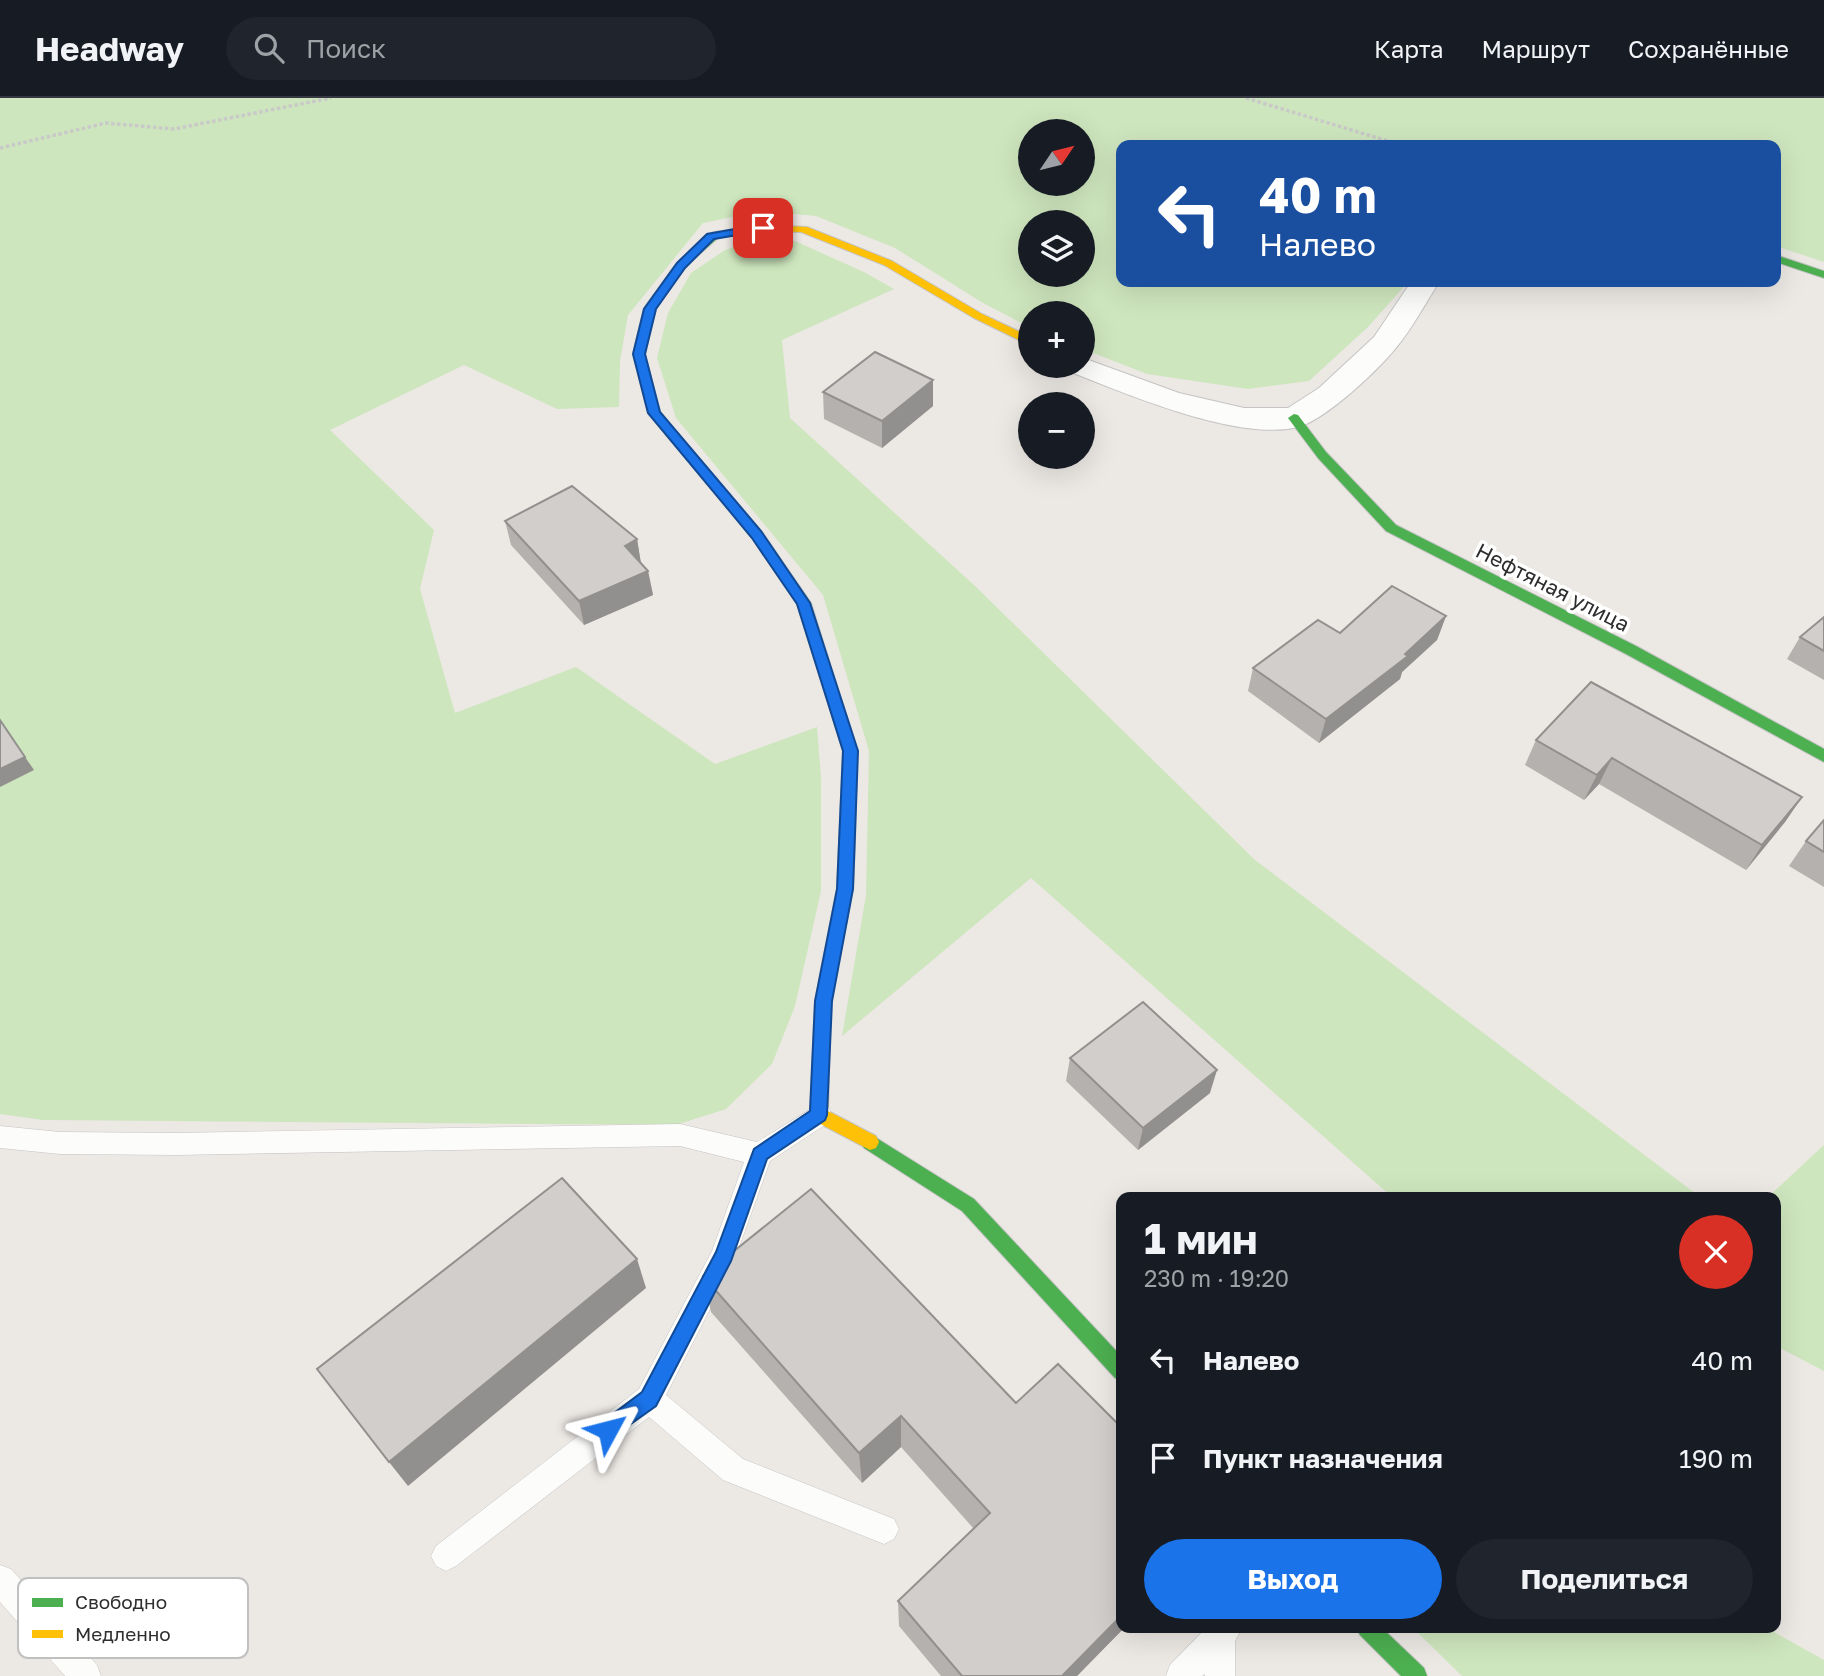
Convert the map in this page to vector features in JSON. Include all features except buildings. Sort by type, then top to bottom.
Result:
[{"type":"street","points":[[1018,336],[978,316],[888,263],[803,229],[763,228],[711,236],[681,265],[650,309],[639,354],[654,413],[757,535],[803,603],[850,751],[845,889],[823,1001],[819,1115],[884,1149],[968,1205],[1116,1365]]},
{"type":"street","points":[[1781,260],[1824,275]]},
{"type":"street","points":[[1095,371],[1170,400],[1244,418],[1294,418],[1330,396],[1385,343],[1422,287]]},
{"type":"street","name":"Нефтяная улица","points":[[1294,418],[1322,456],[1391,528],[1631,650],[1824,756]]},
{"type":"street","points":[[1372,1633],[1416,1676]]},
{"type":"lane","points":[[446,1556],[649,1399],[724,1255],[760,1154],[819,1115]]},
{"type":"lane","points":[[0,1137],[61,1143],[176,1144],[680,1135],[760,1154]]},
{"type":"lane","points":[[649,1399],[733,1470],[884,1529]]},
{"type":"lane","points":[[0,1580],[18,1600]]},
{"type":"lane","points":[[1181,1676],[1222,1633]]},
{"type":"lane","points":[[1220,1676],[1224,1633]]},
{"type":"lane","points":[[70,1658],[86,1676]]},
{"type":"path","points":[[0,148],[106,123],[174,129],[331,98]]},
{"type":"path","points":[[1246,98],[1385,140]]},
{"type":"green space","points":[[0,98],[1824,98],[1824,262],[1781,248],[1781,140],[1116,140],[1116,287],[1404,287],[1368,327],[1309,381],[1248,389],[1147,374],[1095,354],[1095,301],[1018,301],[1018,321],[983,303],[895,248],[816,216],[762,211],[703,223],[628,315],[620,361],[619,407],[557,409],[464,365],[330,430],[434,530],[420,589],[455,713],[576,667],[715,764],[817,727],[821,778],[821,891],[795,1006],[772,1064],[726,1109],[676,1125],[43,1120],[0,1114]]},
{"type":"green space","points":[[756,240],[795,241],[864,272],[894,289],[782,340],[790,418],[973,584],[1255,860],[1693,1192],[1386,1192],[1031,878],[842,1036],[866,895],[869,751],[823,595],[676,418],[657,358],[668,313],[691,273],[725,250]]},
{"type":"green space","points":[[1824,1145],[1824,1371],[1781,1349],[1781,1192],[1773,1192]]},
{"type":"green space","points":[[1418,1633],[1776,1633],[1824,1660],[1824,1676],[1462,1676]]},
{"type":"traffic: fast","points":[[715,235],[681,265],[650,308],[639,354],[654,413],[757,535],[804,603],[850,751],[847,843]]},
{"type":"traffic: fast","points":[[1781,260],[1824,275]]},
{"type":"traffic: fast","points":[[1294,418],[1322,455],[1391,528],[1631,650],[1824,756]]},
{"type":"traffic: fast","points":[[870,1142],[968,1205],[1116,1365]]},
{"type":"traffic: fast","points":[[1372,1633],[1416,1676]]},
{"type":"traffic: slow","points":[[715,235],[763,228],[803,229],[888,263],[978,316],[1018,336]]},
{"type":"traffic: slow","points":[[847,843],[845,889],[823,1001],[819,1115],[870,1142]]},
{"type":"route","points":[[608,1430],[649,1399],[724,1255],[760,1154],[819,1115],[823,1001],[845,889],[850,751],[803,603],[757,535],[654,413],[639,354],[650,309],[681,265],[711,236],[763,228]]}]
